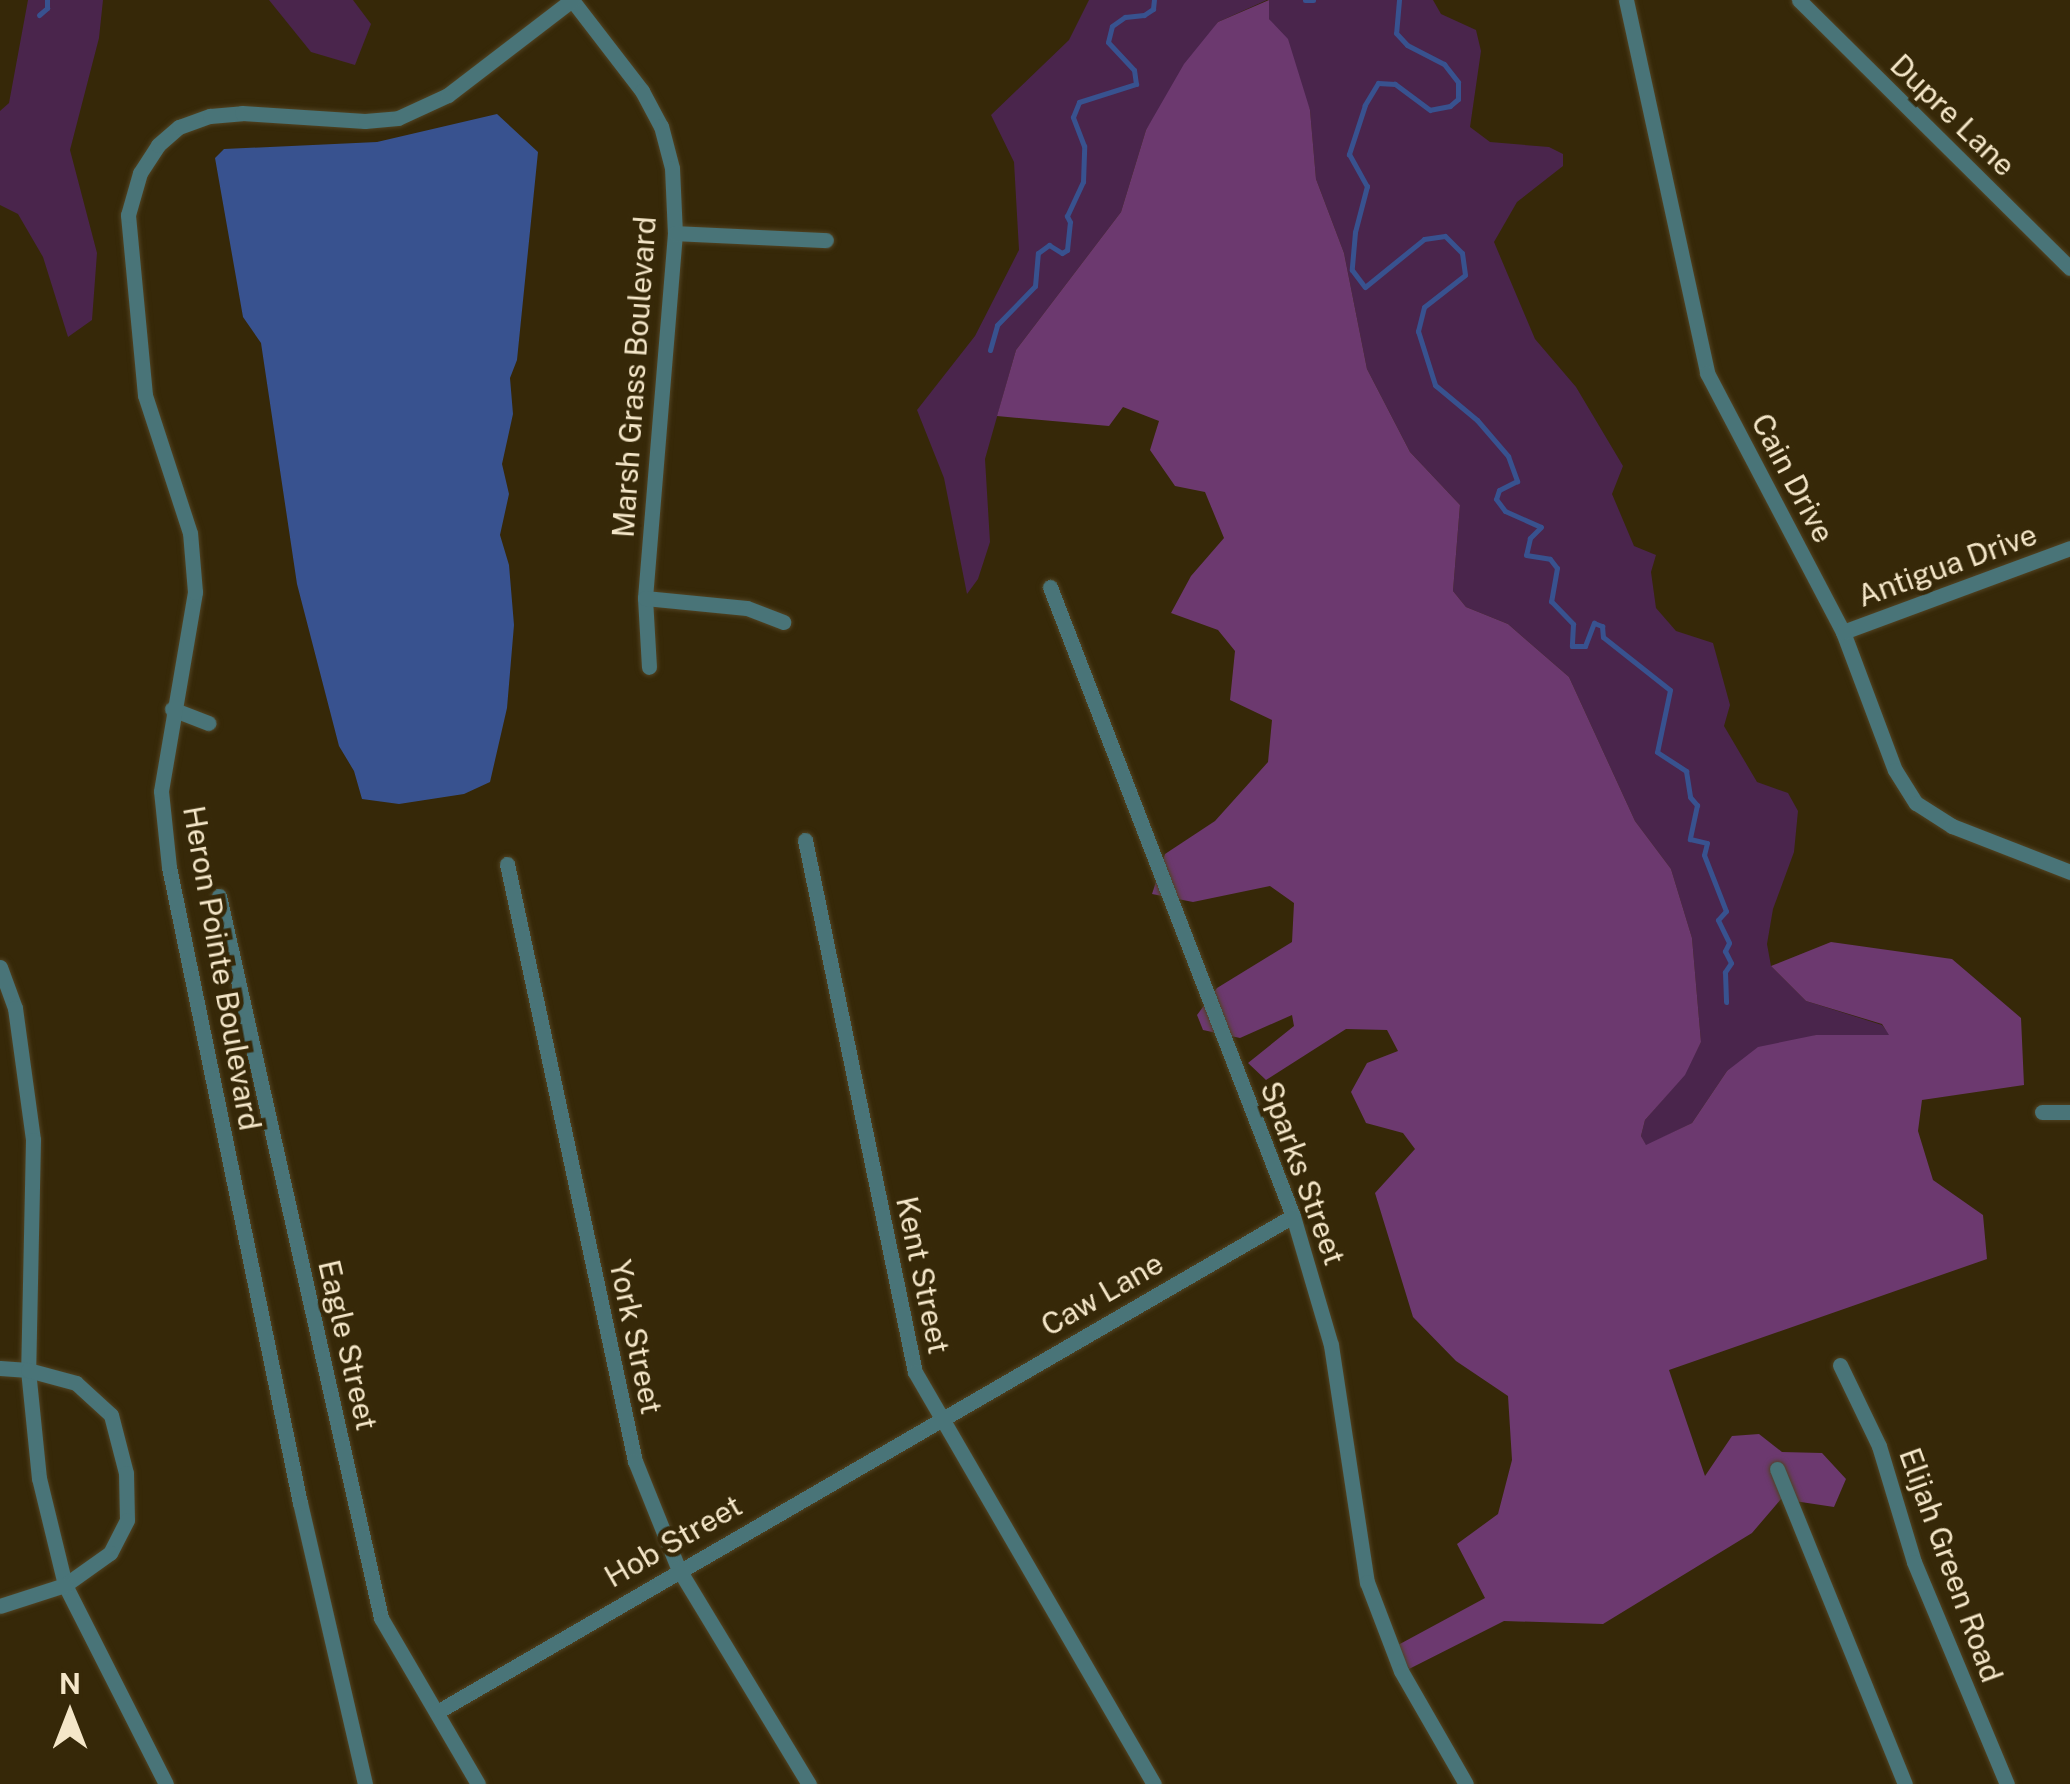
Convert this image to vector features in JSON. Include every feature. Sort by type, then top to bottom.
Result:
[{"type":"street","name":"Marsh Grass Boulevard","points":[[572,0],[642,91],[660,126],[672,168],[676,232],[644,598],[649,667]]},
{"type":"street","name":"Heron Pointe Boulevard","points":[[366,1784],[300,1503],[169,867],[162,791],[172,710],[195,592],[190,533],[146,395],[128,216],[140,173],[158,145],[179,127],[210,116],[242,113],[365,122],[398,118],[448,95],[572,0]]},
{"type":"street","name":"Cain Drive","points":[[1626,0],[1707,373],[1843,632],[1895,770],[1916,803],[1952,826],[2070,872]]},
{"type":"street","name":"Dupre Lane","points":[[1799,0],[2070,268]]},
{"type":"street","points":[[676,232],[826,240]]},
{"type":"street","name":"Antigua Drive","points":[[1843,632],[2070,548]]},
{"type":"street","name":"Sparks Street","points":[[1050,588],[1293,1216],[1332,1345],[1367,1582],[1400,1671],[1466,1784]]},
{"type":"street","points":[[644,598],[747,608],[783,622]]},
{"type":"street","points":[[172,710],[208,723]]},
{"type":"street","name":"Kent Street","points":[[805,840],[915,1372],[1154,1784]]},
{"type":"street","name":"York Street","points":[[507,864],[635,1461],[678,1568],[809,1784]]},
{"type":"street","name":"Eagle Street","points":[[219,896],[382,1618],[478,1784]]},
{"type":"street","points":[[0,967],[16,1008],[33,1140],[28,1370],[39,1478],[64,1585],[166,1784]]},
{"type":"street","points":[[2042,1112],[2070,1112]]},
{"type":"street","name":"Caw Lane","points":[[939,1419],[1293,1216]]},
{"type":"street","name":"Elijah Green Road","points":[[1840,1365],[1879,1446],[1914,1562],[2007,1784]]},
{"type":"street","points":[[0,1368],[28,1370],[76,1383],[110,1415],[126,1473],[127,1520],[110,1553],[64,1585],[0,1606]]},
{"type":"street","name":"Hob Street","points":[[437,1712],[939,1419]]},
{"type":"street","points":[[1777,1469],[1905,1784]]},
{"type":"shaded area","points":[[28,0],[103,0],[99,38],[70,150],[97,253],[92,320],[68,337],[43,257],[18,214],[0,205],[0,111],[9,103]]},
{"type":"shaded area","points":[[269,0],[353,0],[371,24],[355,65],[311,52]]},
{"type":"shaded area","points":[[1089,0],[1267,0],[1218,22],[1146,130],[1121,212],[1016,350],[985,459],[990,542],[978,579],[967,594],[944,478],[917,410],[975,336],[1019,250],[1014,162],[991,115],[1069,40]]},
{"type":"shaded area","points":[[1269,0],[1433,0],[1441,14],[1476,30],[1481,51],[1470,127],[1490,142],[1549,147],[1563,154],[1563,166],[1517,202],[1494,242],[1535,339],[1576,387],[1623,466],[1612,494],[1634,546],[1656,555],[1651,572],[1656,608],[1676,631],[1713,643],[1730,705],[1724,726],[1757,782],[1788,793],[1798,811],[1794,852],[1773,909],[1767,944],[1771,966],[1806,1001],[1882,1025],[1890,1035],[1816,1035],[1727,1071],[1692,1123],[1646,1146],[1641,1136],[1645,1120],[1684,1075],[1701,1042],[1692,938],[1671,869],[1635,821],[1569,677],[1508,624],[1466,607],[1453,591],[1460,505],[1410,452],[1367,369],[1344,253],[1316,179],[1310,110],[1269,19]]},
{"type":"shaded area","points":[[1269,0],[1269,19],[1288,39],[1310,110],[1316,179],[1344,253],[1367,369],[1410,452],[1460,505],[1453,591],[1466,607],[1508,624],[1569,677],[1635,821],[1671,869],[1692,938],[1701,1042],[1685,1075],[1645,1120],[1641,1136],[1646,1145],[1692,1123],[1727,1071],[1758,1047],[1816,1035],[1889,1035],[1882,1024],[1806,1001],[1771,966],[1831,942],[1952,959],[2021,1018],[2024,1085],[1922,1100],[1918,1131],[1933,1180],[1983,1215],[1987,1259],[1669,1370],[1705,1476],[1732,1436],[1759,1434],[1782,1452],[1822,1453],[1846,1479],[1834,1507],[1781,1499],[1752,1533],[1603,1624],[1504,1621],[1409,1669],[1398,1645],[1485,1598],[1457,1544],[1498,1514],[1512,1460],[1508,1396],[1456,1361],[1413,1317],[1375,1193],[1415,1149],[1403,1133],[1366,1123],[1351,1092],[1367,1063],[1398,1051],[1387,1030],[1346,1029],[1266,1080],[1248,1063],[1294,1026],[1292,1015],[1240,1038],[1203,1030],[1197,1015],[1217,988],[1292,942],[1294,903],[1270,886],[1193,902],[1152,894],[1165,854],[1215,821],[1268,762],[1272,720],[1230,700],[1235,651],[1218,630],[1171,613],[1191,576],[1224,538],[1205,492],[1175,486],[1150,450],[1159,421],[1123,407],[1109,426],[997,416],[1016,350],[1121,212],[1146,130],[1184,64],[1218,22]]},
{"type":"water","points":[[497,114],[538,152],[517,360],[510,378],[513,414],[502,464],[509,494],[500,535],[509,565],[514,625],[507,708],[490,782],[464,794],[399,804],[362,799],[354,771],[339,746],[297,584],[261,343],[243,317],[215,158],[224,149],[377,142]]},
{"type":"waterway","points":[[39,15],[47,8],[47,0]]},
{"type":"waterway","points":[[990,350],[997,325],[1035,286],[1038,253],[1049,245],[1062,253],[1067,250],[1067,216],[1083,182],[1084,146],[1073,117],[1079,102],[1136,84],[1134,70],[1108,42],[1112,26],[1125,17],[1144,15],[1153,9],[1154,0]]},
{"type":"waterway","points":[[1305,0],[1313,0]]},
{"type":"waterway","points":[[1399,0],[1396,33],[1407,45],[1444,64],[1458,82],[1458,99],[1450,106],[1430,110],[1395,84],[1378,83],[1365,105],[1349,154],[1367,186],[1355,232],[1352,270],[1365,287],[1424,239],[1445,236],[1462,253],[1465,275],[1424,307],[1418,331],[1435,385],[1477,420],[1508,456],[1517,481],[1499,490],[1496,499],[1505,511],[1541,527],[1530,538],[1526,555],[1550,559],[1557,568],[1551,601],[1573,624],[1572,646],[1585,646],[1594,623],[1602,626],[1603,637],[1670,690],[1657,752],[1686,771],[1690,797],[1697,805],[1690,839],[1707,843],[1704,855],[1726,911],[1718,920],[1729,943],[1725,951],[1731,963],[1725,972],[1726,1002]]}]
